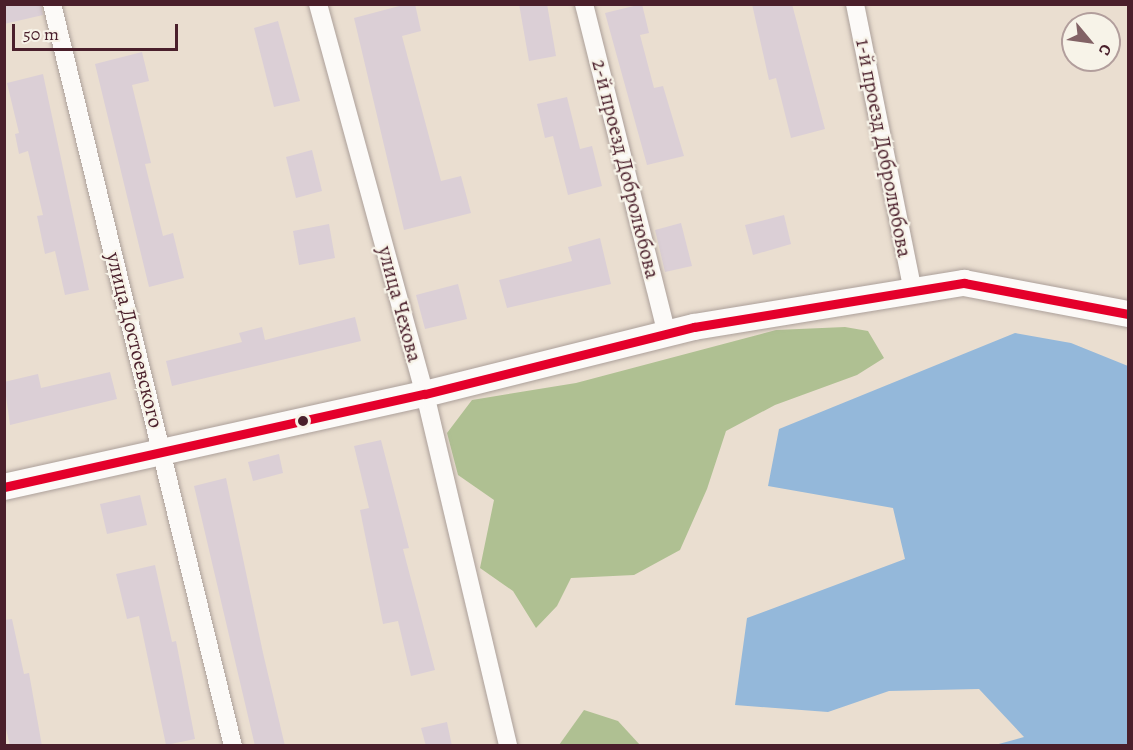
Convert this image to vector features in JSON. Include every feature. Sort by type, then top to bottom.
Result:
[{"type":"street","name":"улица Достоевского","points":[[51,4],[164,452],[233,746]]},
{"type":"street","name":"улица Чехова","points":[[318,4],[425,394],[508,746]]},
{"type":"street","name":"2-й проезд Добролюбова","points":[[584,4],[667,334]]},
{"type":"street","name":"1-й проезд Добролюбова","points":[[855,4],[913,291]]},
{"type":"street","points":[[4,487],[425,394],[667,334],[964,283],[1128,314]]},
{"type":"green space","points":[[845,327],[868,331],[884,358],[857,375],[775,405],[726,431],[707,489],[680,550],[634,575],[571,578],[557,606],[536,628],[513,591],[480,568],[494,500],[458,475],[447,433],[472,400],[576,383],[776,330]]},
{"type":"green space","points":[[584,710],[618,721],[640,745],[559,745]]},
{"type":"water","points":[[1015,333],[1071,343],[1128,366],[1128,745],[995,745],[1024,737],[979,689],[889,691],[828,712],[735,705],[747,618],[905,559],[893,508],[768,486],[779,429]]},
{"type":"building","points":[[4,4],[41,4],[43,15],[4,24]]},
{"type":"building","points":[[415,4],[421,31],[402,36],[441,181],[461,176],[471,213],[404,230],[354,18]]},
{"type":"building","points":[[519,4],[547,4],[556,56],[529,61]]},
{"type":"building","points":[[642,4],[649,33],[640,35],[654,88],[663,86],[684,156],[647,165],[605,13]]},
{"type":"building","points":[[752,4],[792,4],[825,129],[791,138],[776,78],[769,80]]},
{"type":"building","points":[[278,21],[300,101],[274,107],[254,28]]},
{"type":"building","points":[[142,52],[149,81],[132,85],[151,163],[145,164],[163,236],[173,233],[184,278],[149,287],[95,64]]},
{"type":"building","points":[[43,74],[89,290],[65,295],[55,251],[45,254],[37,216],[43,215],[28,151],[19,154],[15,134],[19,133],[7,83]]},
{"type":"building","points":[[567,97],[580,149],[592,146],[602,186],[568,195],[553,136],[545,138],[537,104]]},
{"type":"building","points":[[312,150],[322,191],[296,198],[286,157]]},
{"type":"building","points":[[784,215],[791,244],[753,255],[745,225]]},
{"type":"building","points":[[681,223],[692,266],[665,272],[655,230]]},
{"type":"building","points":[[329,224],[335,258],[299,265],[293,231]]},
{"type":"building","points":[[600,238],[611,284],[507,308],[499,280],[572,261],[568,247]]},
{"type":"building","points":[[458,284],[467,319],[425,329],[416,295]]},
{"type":"building","points":[[355,317],[361,341],[172,386],[166,361],[242,342],[239,333],[262,327],[265,340]]},
{"type":"building","points":[[110,372],[117,399],[10,425],[4,382],[38,374],[41,388]]},
{"type":"building","points":[[381,440],[409,548],[403,549],[435,670],[411,676],[398,621],[383,624],[360,510],[369,508],[354,446]]},
{"type":"building","points":[[279,454],[283,473],[253,481],[248,462]]},
{"type":"building","points":[[226,478],[285,746],[255,746],[194,486]]},
{"type":"building","points":[[140,495],[147,525],[107,534],[100,504]]},
{"type":"building","points":[[155,565],[172,642],[176,641],[195,739],[166,745],[139,616],[127,619],[116,574]]},
{"type":"building","points":[[12,619],[24,674],[29,673],[42,746],[10,746],[4,720],[4,620]]},
{"type":"building","points":[[447,722],[452,746],[426,746],[421,728]]},
{"type":"transit line","points":[[4,487],[425,394],[694,327],[964,283],[1128,314]]}]
